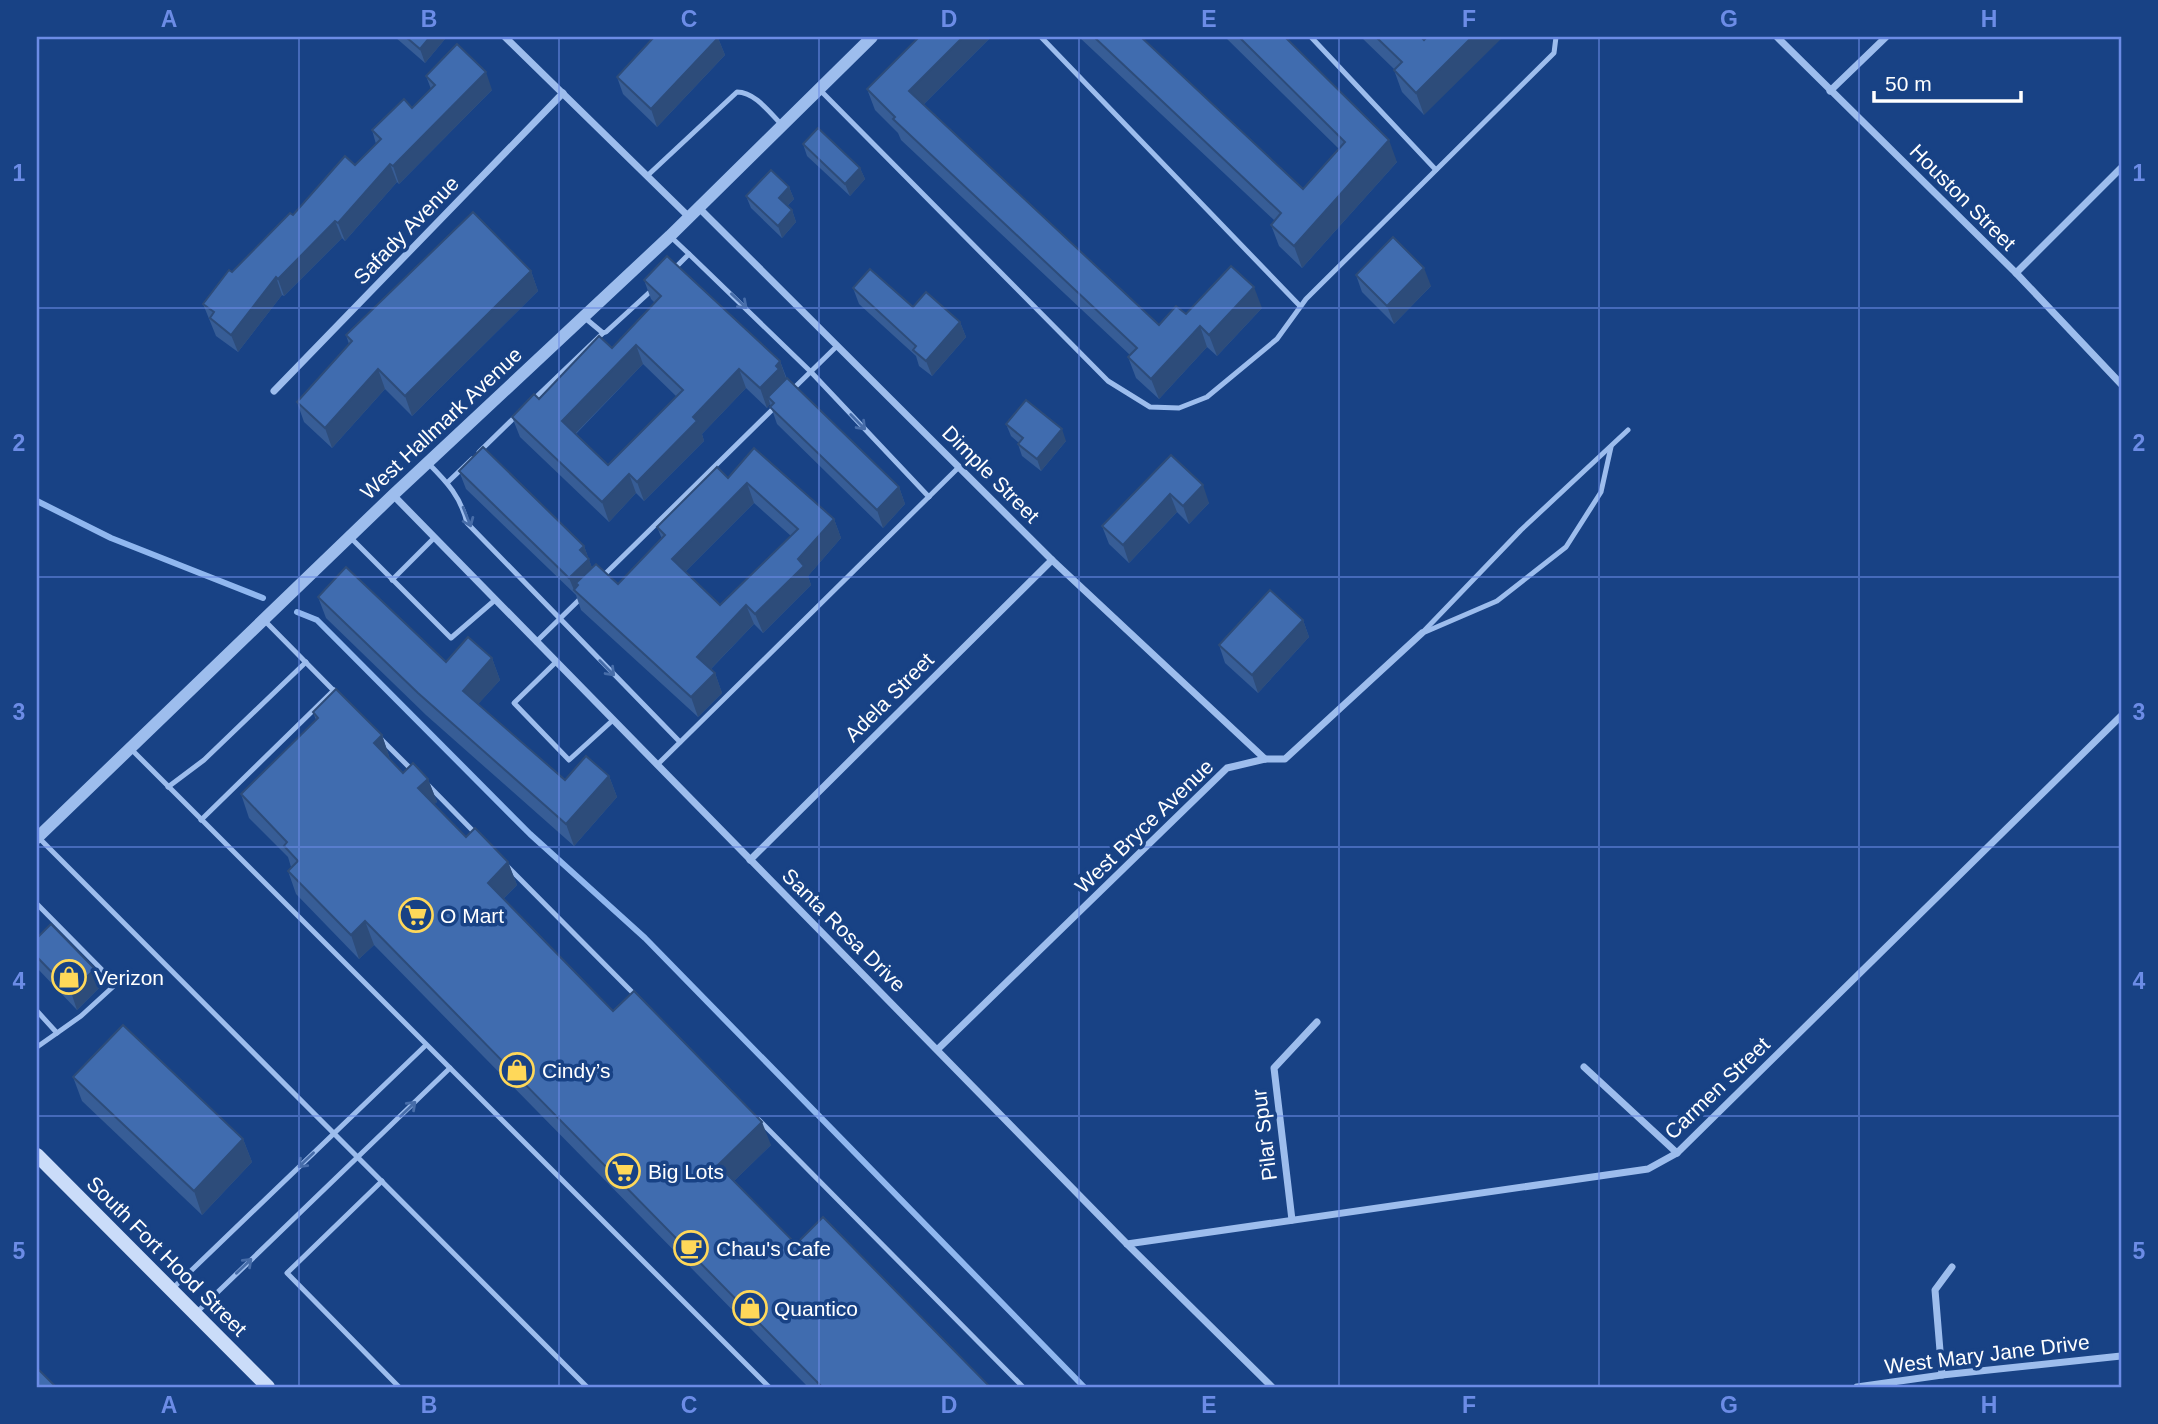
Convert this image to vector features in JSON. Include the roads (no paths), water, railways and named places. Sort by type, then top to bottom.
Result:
[{"type":"main road","name":"South Fort Hood Street","points":[[37,1155],[268,1387]]},
{"type":"street","name":"Dimple Street","points":[[505,37],[648,176],[693,211],[837,346],[1052,560],[1265,759]]},
{"type":"street","name":"Houston Street","points":[[1777,37],[2016,274],[2121,384]]},
{"type":"street","points":[[1830,91],[1886,37]]},
{"type":"street","name":"West Hallmark Avenue","points":[[37,837],[393,495],[670,236],[868,38]]},
{"type":"street","name":"Safady Avenue","points":[[274,391],[563,93]]},
{"type":"street","points":[[2016,274],[2121,169]]},
{"type":"street","name":"Santa Rosa Drive","points":[[393,495],[1128,1244],[1272,1387]]},
{"type":"street","name":"Adela Street","points":[[750,860],[1052,560]]},
{"type":"street","name":"West Bryce Avenue","points":[[938,1049],[1227,768],[1265,759],[1285,759],[1422,634]]},
{"type":"street","name":"Carmen Street","points":[[1128,1244],[1648,1169],[1677,1153],[2121,716]]},
{"type":"street","name":"Pilar Spur","points":[[1292,1220],[1274,1068],[1317,1022]]},
{"type":"street","points":[[1584,1067],[1677,1153]]},
{"type":"street","points":[[1942,1375],[1935,1290],[1952,1267]]},
{"type":"street","name":"West Mary Jane Drive","points":[[1857,1387],[2121,1356]]},
{"type":"lane","points":[[1041,37],[1300,306]]},
{"type":"lane","points":[[1311,37],[1436,170]]},
{"type":"lane","points":[[819,89],[1108,381],[1150,407],[1179,408],[1207,397],[1277,339],[1300,306],[1554,53],[1556,37]]},
{"type":"lane","points":[[648,176],[737,92],[745,92],[754,98],[782,125]]},
{"type":"lane","points":[[670,236],[810,372],[929,497]]},
{"type":"lane","points":[[671,272],[690,254]]},
{"type":"lane","points":[[447,482],[661,281]]},
{"type":"lane","points":[[583,316],[603,333]]},
{"type":"lane","points":[[791,391],[837,346]]},
{"type":"lane","points":[[598,581],[782,401]]},
{"type":"lane","name":"West Bryce Avenue","points":[[1422,634],[1521,530],[1628,430]]},
{"type":"lane","name":"West Bryce Avenue","points":[[1422,634],[1497,601],[1566,547],[1601,492],[1612,445]]},
{"type":"lane","points":[[428,463],[447,482],[463,507],[467,523],[680,742]]},
{"type":"lane","points":[[657,765],[959,467]]},
{"type":"lane","points":[[350,537],[452,638],[495,600]]},
{"type":"lane","points":[[392,580],[435,538]]},
{"type":"lane","points":[[536,642],[589,591]]},
{"type":"lane","points":[[264,620],[344,700]]},
{"type":"lane","points":[[168,787],[204,760],[306,662]]},
{"type":"lane","points":[[556,662],[514,703],[569,760],[613,720]]},
{"type":"lane","points":[[201,820],[334,691]]},
{"type":"lane","points":[[373,730],[480,838]]},
{"type":"lane","points":[[130,748],[769,1387]]},
{"type":"lane","points":[[37,837],[587,1387]]},
{"type":"lane","points":[[499,857],[645,1004]]},
{"type":"lane","points":[[37,904],[116,984],[81,1016],[37,1047]]},
{"type":"lane","points":[[37,1011],[57,1033]]},
{"type":"lane","points":[[171,1290],[426,1045]]},
{"type":"lane","points":[[195,1314],[450,1069]]},
{"type":"lane","points":[[751,1112],[1023,1387]]},
{"type":"lane","points":[[382,1181],[287,1273],[399,1387]]},
{"type":"waterway","points":[[37,501],[111,538],[263,598]]},
{"type":"waterway","points":[[297,612],[317,620],[530,834],[645,938],[1084,1387]]},
{"type":"place","name":"O Mart","points":[[416,915]]},
{"type":"place","name":"Verizon","points":[[69,977]]},
{"type":"place","name":"Cindy’s","points":[[517,1070]]},
{"type":"place","name":"Big Lots","points":[[623,1171]]},
{"type":"place","name":"Chau's Cafe","points":[[691,1248]]},
{"type":"place","name":"Quantico","points":[[750,1308]]}]
